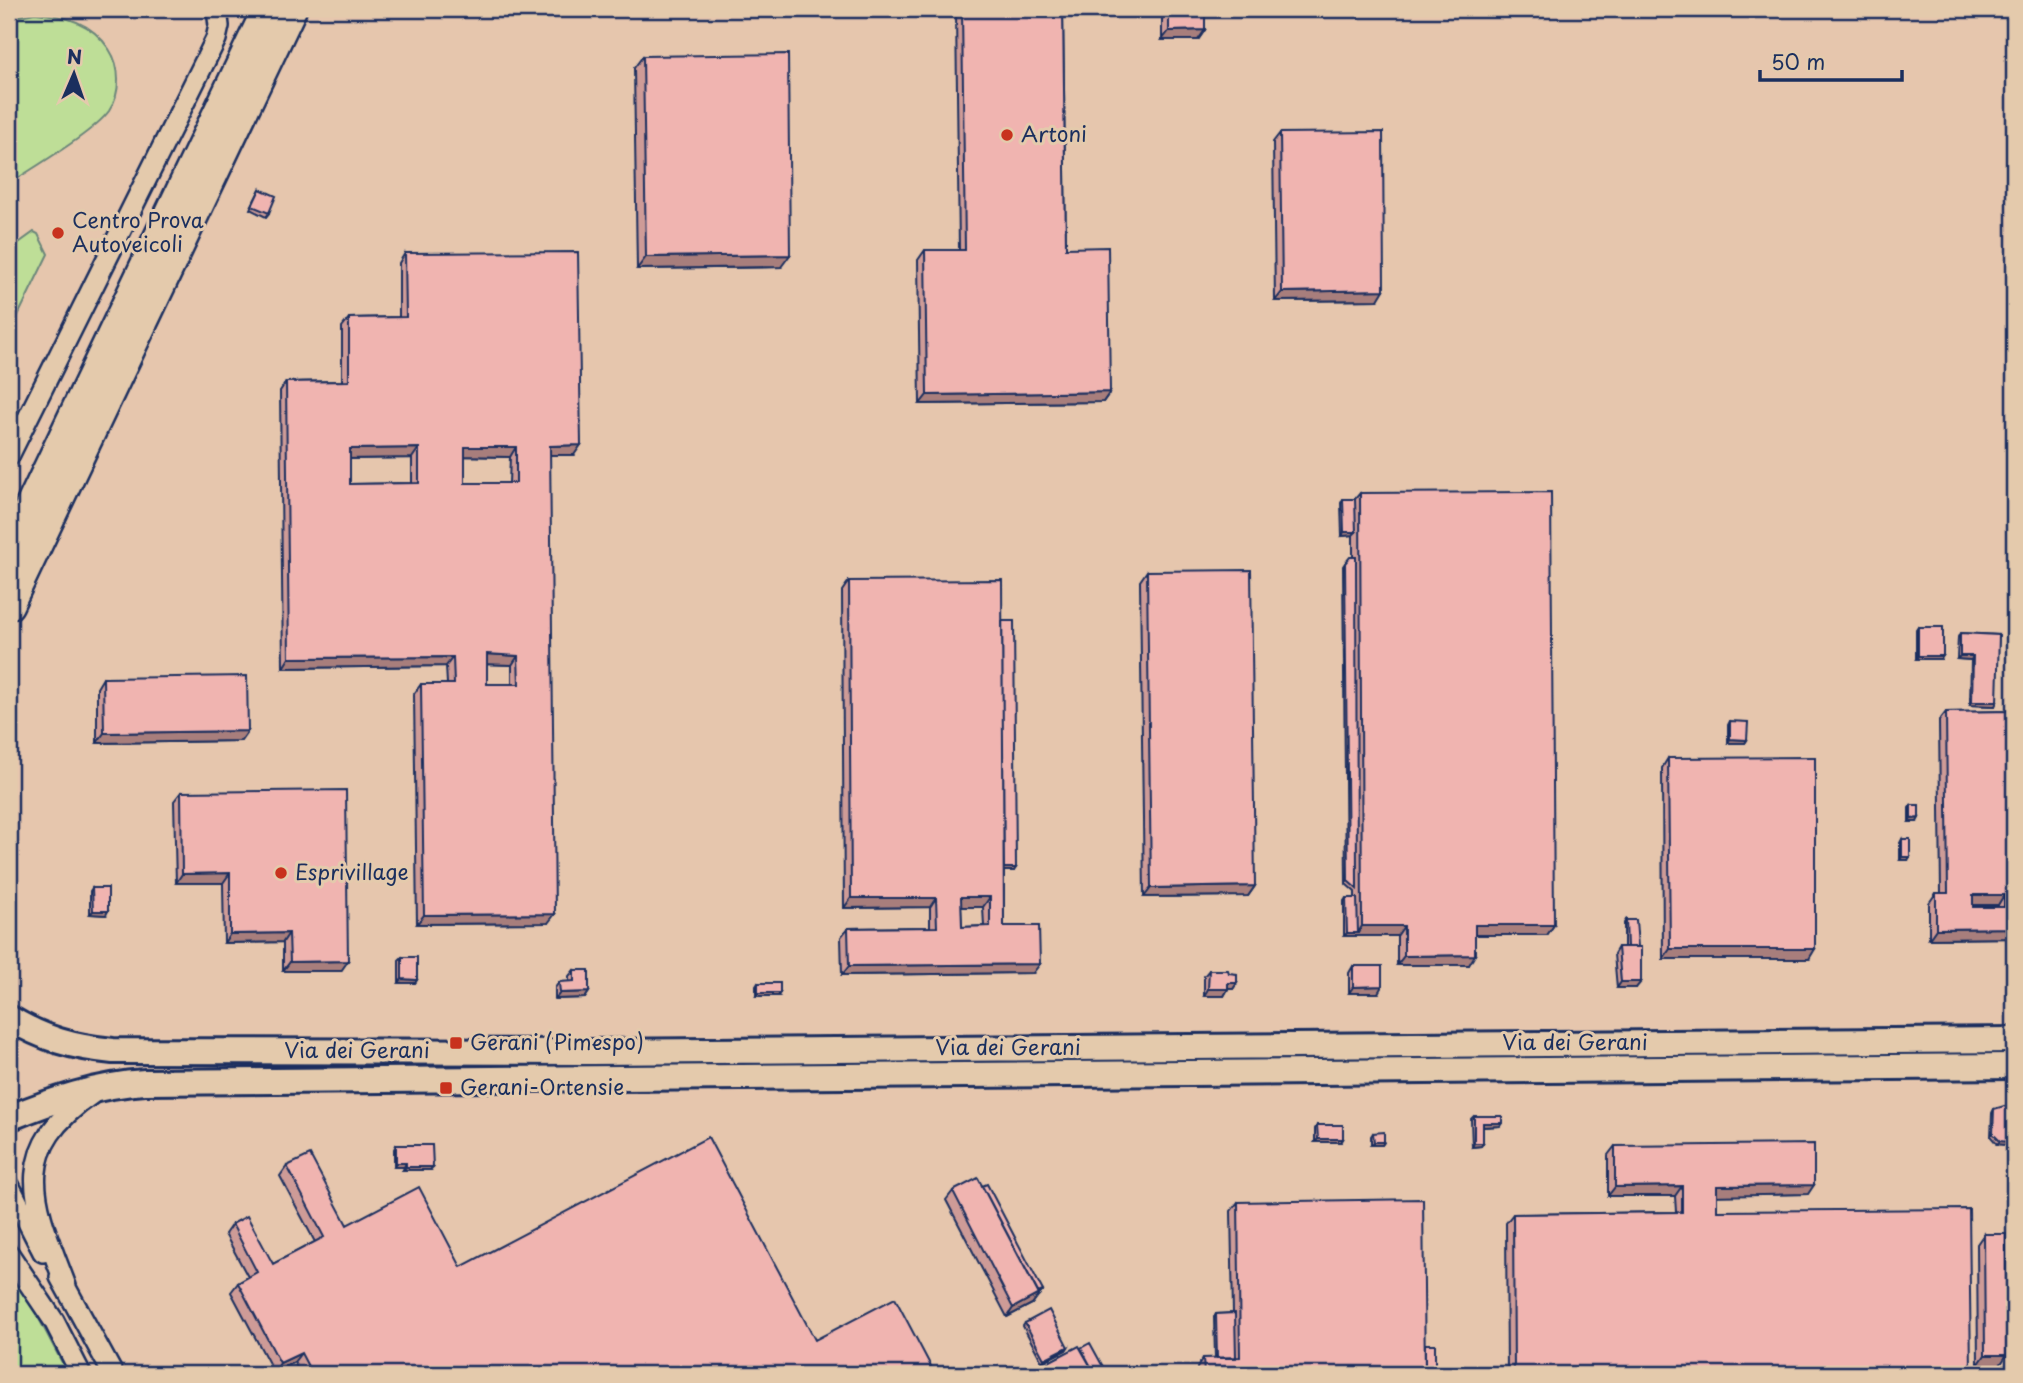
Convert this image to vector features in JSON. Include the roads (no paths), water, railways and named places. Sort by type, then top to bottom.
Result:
[{"type":"main road","points":[[9,550],[267,9]]},
{"type":"main road","points":[[9,605],[292,9]]},
{"type":"street","points":[[9,456],[216,39],[219,26],[216,9]]},
{"type":"street","name":"Via dei Gerani","points":[[9,1018],[57,1042],[113,1051],[591,1052],[2014,1040]]},
{"type":"street","name":"Via dei Gerani","points":[[9,1118],[44,1103],[102,1087],[145,1082],[2014,1066]]},
{"type":"street","points":[[66,1286],[40,1216],[34,1186],[36,1172],[52,1128],[68,1110],[102,1087]]},
{"type":"street","points":[[9,1185],[39,1245],[66,1286],[113,1374]]},
{"type":"street","points":[[9,1254],[54,1321],[81,1374]]},
{"type":"place","name":"Artoni","points":[[1007,135]]},
{"type":"place","name":"Centro Prova Autoveicoli","points":[[58,233]]},
{"type":"place","name":"Esprivillage","points":[[281,873]]},
{"type":"place","name":"Gerani (Pimespo)","points":[[456,1043]]},
{"type":"place","name":"Gerani-Ortensie","points":[[446,1088]]}]
